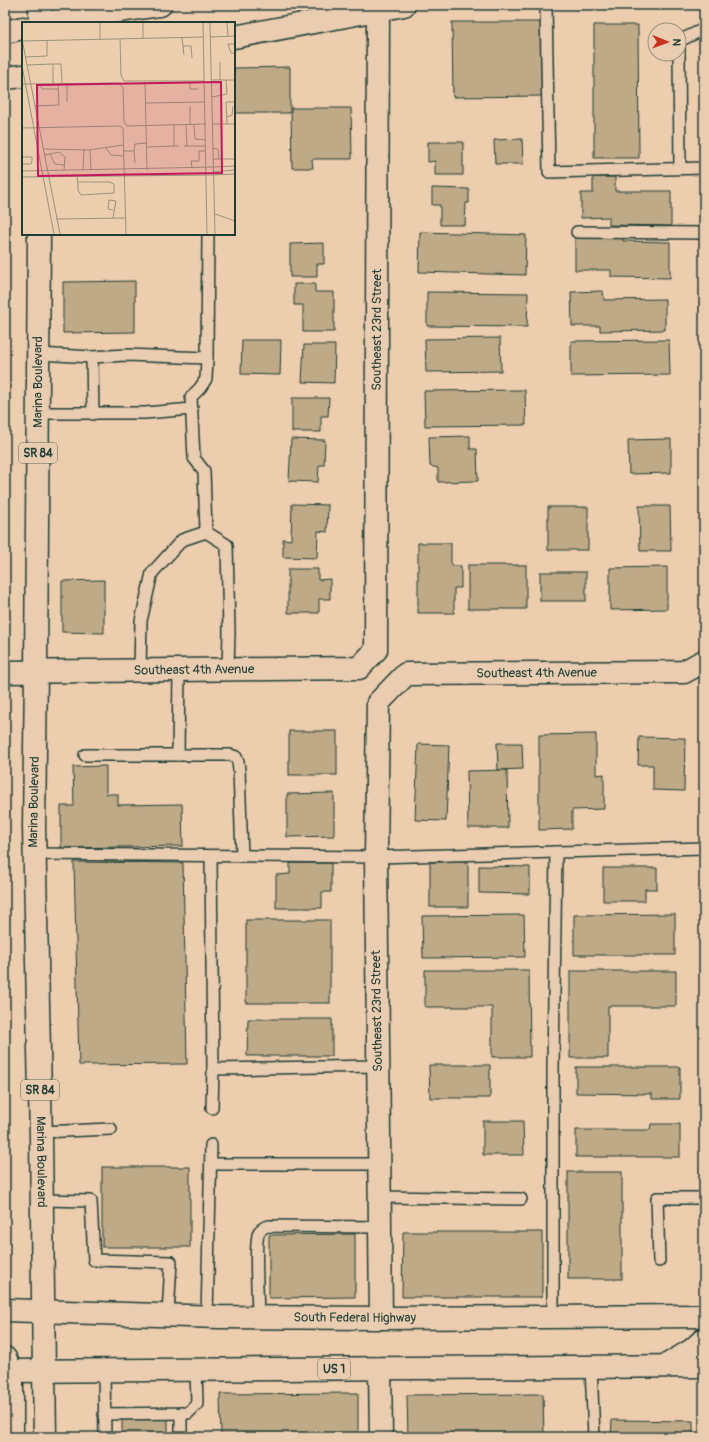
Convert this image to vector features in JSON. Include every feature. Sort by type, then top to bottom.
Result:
[{"type":"main road","points":[[40,5],[41,22]]},
{"type":"main road","points":[[48,22],[158,5]]},
{"type":"main road","points":[[235,38],[378,7],[404,5]]},
{"type":"main road","name":"Southeast 23rd Street","points":[[376,650],[378,7]]},
{"type":"main road","points":[[5,32],[22,28]]},
{"type":"main road","points":[[5,78],[22,76]]},
{"type":"main road","name":"Marina Boulevard","points":[[39,235],[34,854],[41,1132],[44,1371]]},
{"type":"main road","name":"Southeast 4th Avenue","points":[[5,672],[359,668],[376,650]]},
{"type":"main road","name":"Southeast 4th Avenue","points":[[378,703],[406,674],[684,672],[704,661]]},
{"type":"main road","name":"Southeast 23rd Street","points":[[378,703],[376,857],[381,1318]]},
{"type":"main road","name":"South Federal Highway","points":[[5,1310],[258,1317],[381,1318],[704,1316]]},
{"type":"main road","points":[[666,1366],[692,1350],[704,1339]]},
{"type":"main road","name":"US 1","points":[[7,1367],[44,1371],[704,1366]]},
{"type":"main road","points":[[7,1367],[12,1437]]},
{"type":"main road","points":[[380,1369],[381,1437]]},
{"type":"main road","name":"SR 84","points":[[44,1371],[45,1437]]},
{"type":"lane","points":[[546,5],[549,172],[704,168]]},
{"type":"lane","points":[[687,37],[704,29]]},
{"type":"lane","points":[[679,62],[680,168]]},
{"type":"lane","points":[[577,232],[704,233]]},
{"type":"lane","points":[[206,532],[204,471],[194,458],[191,397],[206,379],[208,235]]},
{"type":"lane","points":[[38,354],[92,357],[134,355],[207,358]]},
{"type":"lane","points":[[92,357],[92,414]]},
{"type":"lane","points":[[38,413],[145,413],[192,409]]},
{"type":"lane","points":[[206,532],[227,545],[229,632],[228,669]]},
{"type":"lane","points":[[140,670],[141,621],[152,573],[182,540],[206,532]]},
{"type":"lane","points":[[178,755],[179,670]]},
{"type":"lane","points":[[85,755],[230,755],[236,757],[239,770],[242,856]]},
{"type":"lane","points":[[34,854],[376,857],[704,848]]},
{"type":"lane","points":[[553,1317],[553,1068],[556,852]]},
{"type":"lane","points":[[211,856],[212,1108]]},
{"type":"lane","points":[[213,1069],[378,1066]]},
{"type":"lane","points":[[41,1132],[111,1129]]},
{"type":"lane","points":[[207,1316],[211,1145]]},
{"type":"lane","points":[[211,1164],[379,1164]]},
{"type":"lane","points":[[379,1197],[521,1199]]},
{"type":"lane","points":[[659,1261],[657,1198],[704,1198]]},
{"type":"lane","points":[[42,1200],[91,1201],[94,1260],[170,1262],[168,1315]]},
{"type":"lane","points":[[258,1317],[257,1246],[258,1233],[263,1227],[380,1227]]},
{"type":"lane","points":[[591,1367],[594,1437]]},
{"type":"lane","points":[[104,1370],[105,1437]]},
{"type":"lane","points":[[104,1414],[188,1413],[197,1404],[196,1370]]},
{"type":"lane","points":[[181,1413],[181,1437]]},
{"type":"building","points":[[452,22],[541,22],[542,96],[453,97]]},
{"type":"building","points":[[594,25],[638,25],[639,158],[594,158]]},
{"type":"building","points":[[290,67],[290,113],[235,113],[235,68]]},
{"type":"building","points":[[291,108],[351,108],[352,159],[312,159],[313,168],[292,168]]},
{"type":"building","points":[[522,139],[523,164],[495,164],[494,140]]},
{"type":"building","points":[[428,142],[463,142],[463,175],[435,175],[435,161],[428,162]]},
{"type":"building","points":[[593,177],[615,177],[615,191],[671,191],[671,226],[609,225],[609,217],[581,218],[581,193],[593,193]]},
{"type":"building","points":[[432,188],[469,189],[469,203],[466,203],[465,225],[440,225],[440,205],[432,205]]},
{"type":"building","points":[[420,232],[526,235],[525,275],[419,272]]},
{"type":"building","points":[[575,237],[623,238],[623,241],[670,242],[670,278],[611,277],[611,270],[575,270]]},
{"type":"building","points":[[324,243],[324,264],[317,264],[317,277],[290,277],[290,244]]},
{"type":"building","points":[[135,281],[135,332],[63,333],[63,282]]},
{"type":"building","points":[[294,284],[315,284],[315,292],[334,292],[334,332],[303,332],[303,305],[294,305]]},
{"type":"building","points":[[603,291],[604,300],[665,299],[665,330],[600,331],[600,326],[572,326],[571,292]]},
{"type":"building","points":[[427,292],[528,293],[527,327],[427,326]]},
{"type":"building","points":[[500,338],[501,371],[426,372],[425,339]]},
{"type":"building","points":[[242,340],[281,340],[280,375],[241,374]]},
{"type":"building","points":[[669,340],[670,375],[571,376],[571,341]]},
{"type":"building","points":[[304,345],[335,345],[334,383],[302,382]]},
{"type":"building","points":[[525,390],[526,425],[425,426],[424,391]]},
{"type":"building","points":[[292,398],[329,398],[328,416],[321,416],[321,432],[292,432]]},
{"type":"building","points":[[470,436],[470,449],[477,449],[478,481],[438,482],[438,468],[430,466],[429,437]]},
{"type":"building","points":[[291,439],[325,440],[324,465],[319,465],[318,482],[289,481]]},
{"type":"building","points":[[671,439],[671,473],[629,474],[628,440]]},
{"type":"building","points":[[292,504],[328,505],[327,532],[318,531],[317,558],[283,557],[283,539],[291,540]]},
{"type":"building","points":[[639,506],[670,506],[671,551],[640,551]]},
{"type":"building","points":[[548,507],[588,507],[588,550],[548,550]]},
{"type":"building","points":[[418,543],[451,543],[451,566],[461,566],[461,588],[454,588],[454,613],[418,613]]},
{"type":"building","points":[[468,565],[526,565],[526,609],[468,609]]},
{"type":"building","points":[[667,567],[667,609],[610,610],[610,568]]},
{"type":"building","points":[[288,569],[318,569],[318,580],[330,579],[330,599],[319,599],[319,613],[288,613]]},
{"type":"building","points":[[540,572],[586,572],[586,601],[540,601]]},
{"type":"building","points":[[104,580],[104,633],[62,632],[62,581]]},
{"type":"building","points":[[289,731],[337,731],[337,775],[289,775]]},
{"type":"building","points":[[596,734],[596,775],[604,774],[604,809],[572,810],[572,829],[539,830],[539,735]]},
{"type":"building","points":[[639,737],[685,738],[684,791],[653,790],[653,765],[638,765]]},
{"type":"building","points":[[497,743],[522,743],[523,769],[498,770]]},
{"type":"building","points":[[418,744],[449,745],[446,821],[415,820]]},
{"type":"building","points":[[106,766],[106,794],[118,794],[118,805],[182,804],[183,846],[61,848],[61,806],[74,806],[73,767]]},
{"type":"building","points":[[507,770],[508,828],[468,828],[467,771]]},
{"type":"building","points":[[334,793],[334,836],[287,837],[287,794]]},
{"type":"building","points":[[74,862],[183,863],[187,1064],[79,1065]]},
{"type":"building","points":[[430,862],[468,862],[468,907],[430,907]]},
{"type":"building","points":[[290,863],[331,863],[331,892],[322,892],[322,908],[276,908],[276,875],[290,874]]},
{"type":"building","points":[[479,866],[530,867],[530,894],[479,893]]},
{"type":"building","points":[[603,868],[657,868],[657,889],[645,889],[645,901],[603,901]]},
{"type":"building","points":[[675,914],[675,955],[574,955],[574,915]]},
{"type":"building","points":[[524,915],[525,957],[423,958],[422,916]]},
{"type":"building","points":[[246,920],[330,920],[330,1003],[246,1003]]},
{"type":"building","points":[[425,970],[529,970],[530,1057],[492,1057],[492,1007],[425,1007]]},
{"type":"building","points":[[570,971],[676,971],[676,1006],[608,1006],[608,1058],[570,1058]]},
{"type":"building","points":[[248,1019],[332,1019],[332,1056],[247,1056]]},
{"type":"building","points":[[429,1065],[490,1065],[490,1098],[430,1098]]},
{"type":"building","points":[[576,1067],[680,1067],[680,1099],[652,1099],[652,1094],[576,1093]]},
{"type":"building","points":[[483,1121],[523,1121],[524,1155],[483,1155]]},
{"type":"building","points":[[651,1124],[680,1124],[680,1157],[576,1157],[576,1130],[650,1130]]},
{"type":"building","points":[[102,1167],[190,1167],[190,1247],[102,1247]]},
{"type":"building","points":[[568,1172],[622,1172],[622,1279],[568,1279]]},
{"type":"building","points":[[403,1232],[542,1232],[542,1297],[402,1297]]},
{"type":"building","points":[[355,1234],[355,1297],[269,1298],[269,1235]]},
{"type":"building","points":[[358,1393],[358,1437],[221,1437],[220,1394]]},
{"type":"building","points":[[543,1394],[544,1437],[408,1437],[407,1395]]},
{"type":"building","points":[[168,1418],[168,1437],[122,1437],[122,1419]]},
{"type":"building","points":[[612,1420],[693,1421],[693,1437],[611,1437]]}]
